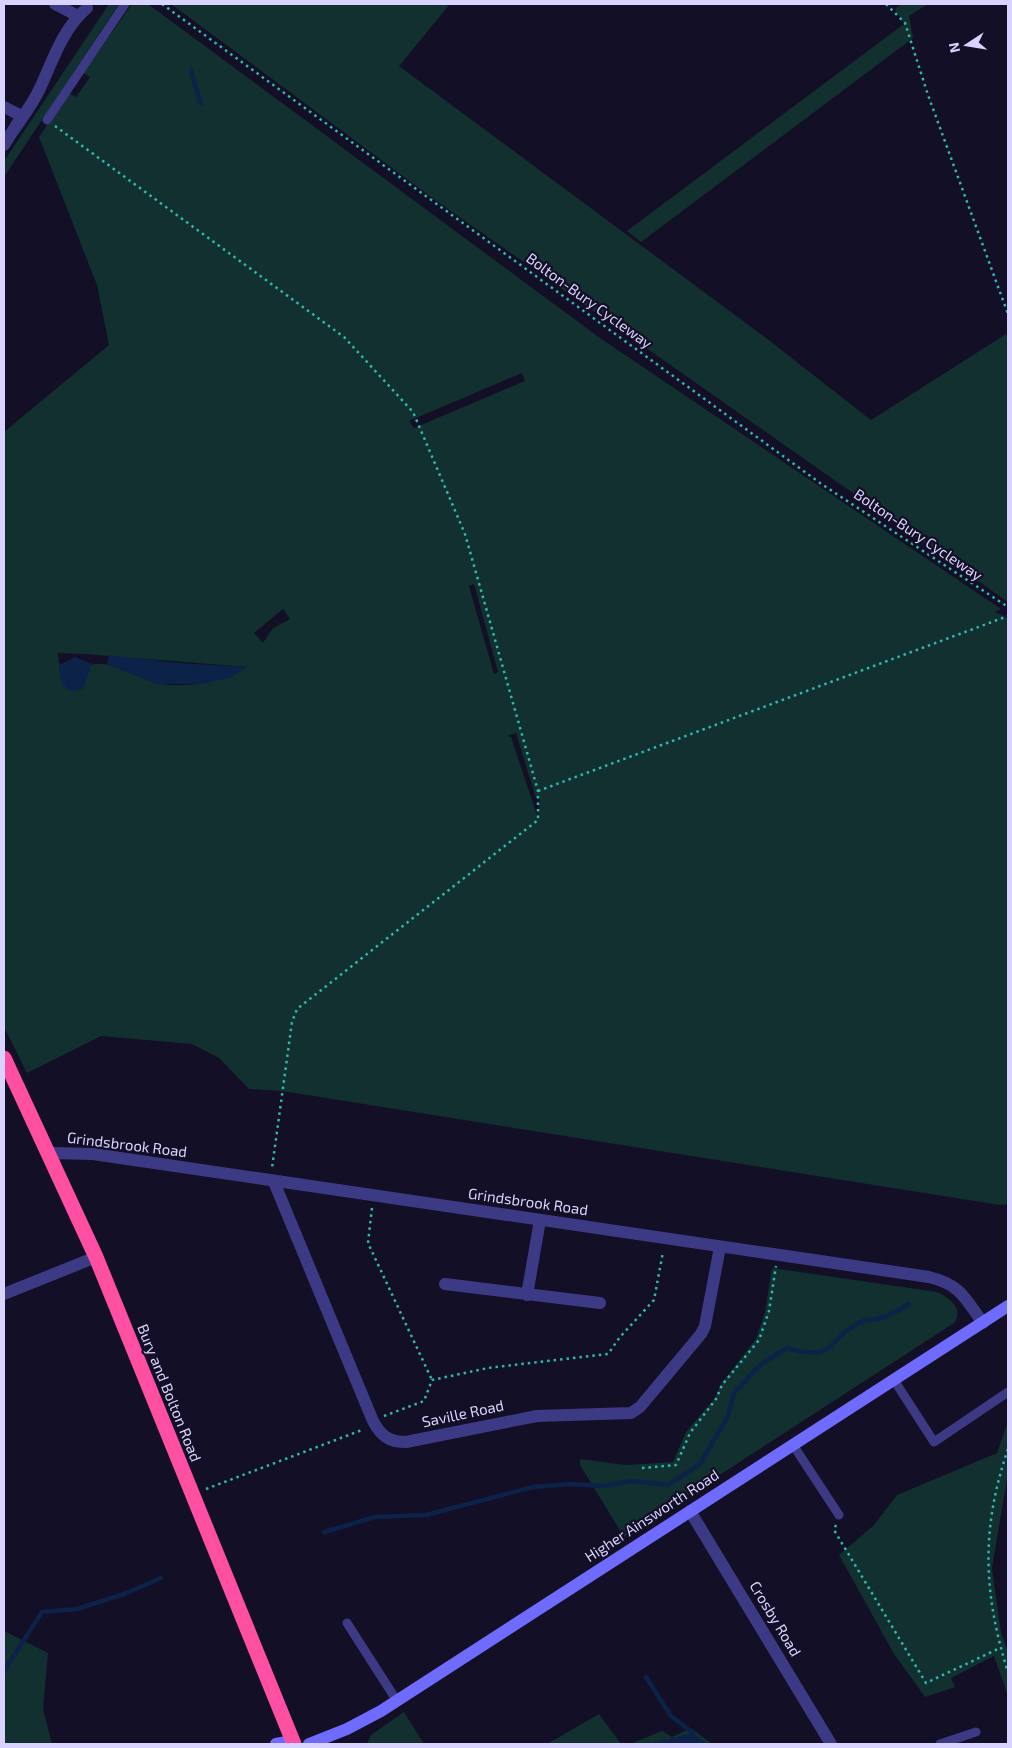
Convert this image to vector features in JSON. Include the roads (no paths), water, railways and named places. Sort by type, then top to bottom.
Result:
[{"type":"highway","name":"Bury and Bolton Road","points":[[4,1058],[50,1153],[96,1257],[293,1742]]},
{"type":"main road","name":"Higher Ainsworth Road","points":[[309,1744],[347,1729],[397,1701],[983,1322],[1008,1308]]},
{"type":"main road","points":[[276,1744],[293,1742]]},
{"type":"street","points":[[4,145],[39,90],[55,52],[82,12],[54,4]]},
{"type":"street","points":[[4,107],[22,116],[11,134]]},
{"type":"street","name":"Grindsbrook Road","points":[[50,1153],[94,1154],[944,1281],[960,1291],[983,1322]]},
{"type":"street","name":"Saville Road","points":[[272,1182],[374,1423],[386,1438],[395,1442],[406,1442],[537,1416],[631,1413],[640,1407],[706,1326],[720,1247]]},
{"type":"street","points":[[527,1295],[540,1220]]},
{"type":"street","points":[[4,1294],[96,1257]]},
{"type":"street","points":[[445,1284],[600,1303]]},
{"type":"street","name":"Crosby Road","points":[[690,1511],[831,1744]]},
{"type":"lane","points":[[47,120],[125,4]]},
{"type":"lane","points":[[894,1380],[934,1442],[1008,1392]]},
{"type":"lane","points":[[793,1445],[839,1515]]},
{"type":"lane","points":[[347,1623],[397,1701]]},
{"type":"lane","points":[[940,1744],[976,1732]]},
{"type":"water","points":[[109,655],[178,663],[248,667],[229,678],[201,684],[157,684],[107,664]]},
{"type":"water","points":[[75,657],[92,664],[83,689],[70,691],[61,682],[59,665]]},
{"type":"water","points":[[693,1733],[707,1744],[651,1744],[652,1743]]},
{"type":"waterway","points":[[191,71],[201,104]]},
{"type":"waterway","points":[[324,1532],[375,1517],[426,1515],[533,1487],[571,1484],[604,1486],[631,1481],[668,1485],[700,1464],[728,1416],[734,1393],[760,1365],[787,1348],[816,1353],[824,1351],[850,1328],[866,1320],[884,1317],[909,1304]]},
{"type":"waterway","points":[[4,1671],[42,1612],[77,1609],[124,1594],[161,1578]]},
{"type":"waterway","points":[[646,1677],[671,1716],[693,1733],[696,1744]]}]
